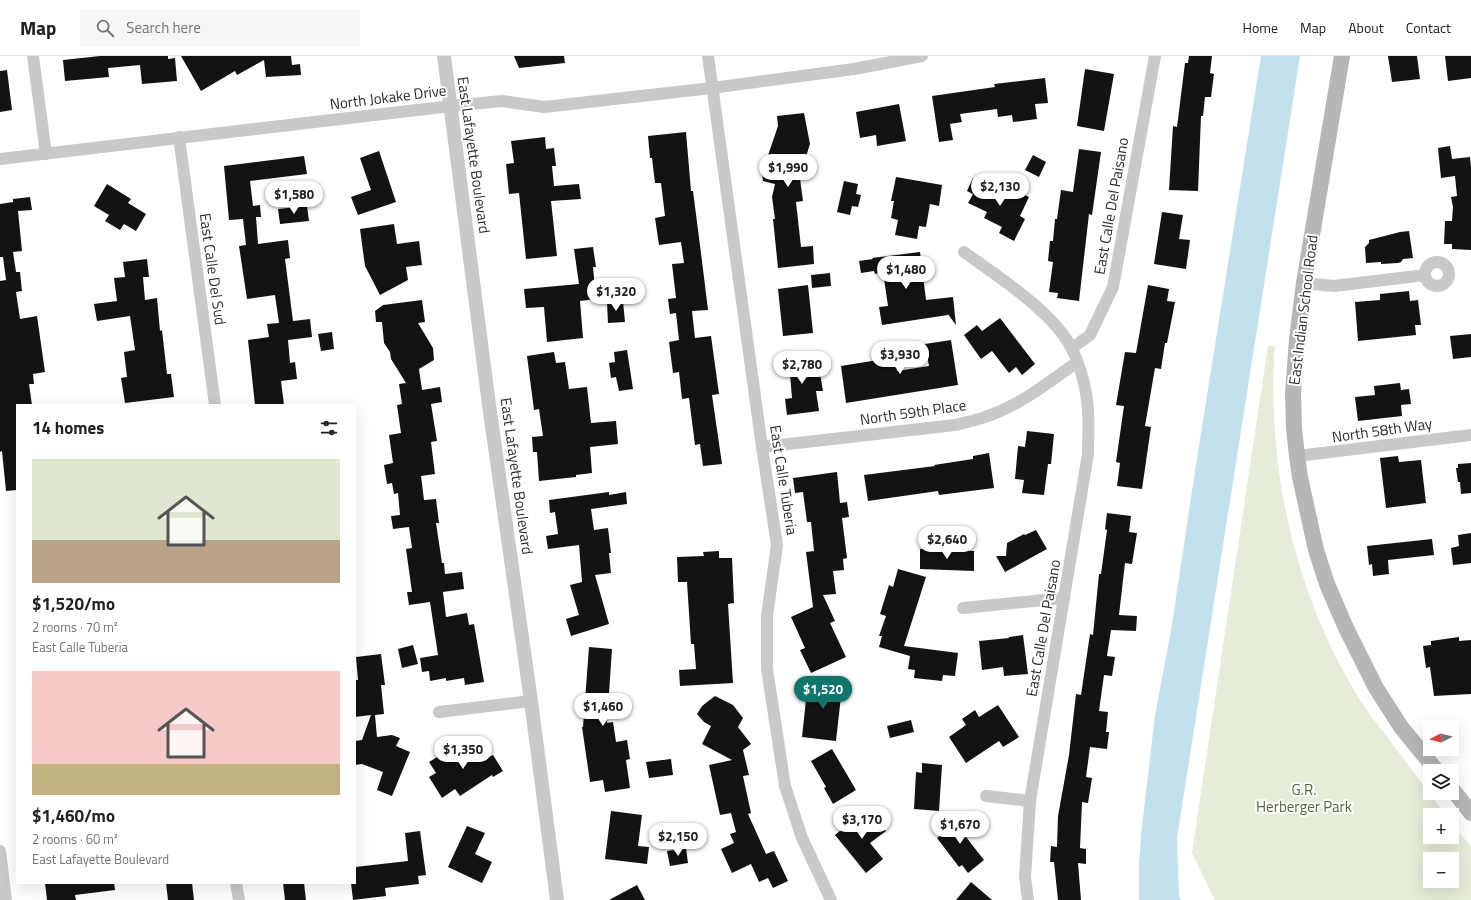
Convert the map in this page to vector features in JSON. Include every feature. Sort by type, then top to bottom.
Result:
[{"type":"main road","name":"East Indian School Road","points":[[1342,56],[1304,283],[1297,339],[1293,394],[1294,429],[1297,456],[1316,550],[1327,584],[1346,628],[1376,688],[1401,727],[1431,764]]},
{"type":"main road","points":[[1459,798],[1471,813]]},
{"type":"street","points":[[33,56],[46,154]]},
{"type":"street","name":"East Lafayette Boulevard","points":[[444,56],[489,405],[531,701],[557,900]]},
{"type":"street","name":"East Calle Tuberia","points":[[708,56],[777,545],[767,616],[767,669],[785,786],[802,838],[831,900]]},
{"type":"street","name":"North Jokake Drive","points":[[0,159],[502,101],[544,107],[712,88],[854,69],[922,56]]},
{"type":"street","name":"East Calle Del Paisano","points":[[1072,348],[1090,335],[1113,287],[1155,56]]},
{"type":"street","name":"East Calle Del Sud","points":[[180,137],[215,404]]},
{"type":"street","name":"East Calle Del Paisano","points":[[964,252],[1012,287],[1056,326],[1072,348],[1084,385],[1088,410],[1088,454],[1030,801],[1025,877],[1028,900]]},
{"type":"street","points":[[1304,283],[1334,286],[1424,275]]},
{"type":"street","name":"North 59th Place","points":[[762,447],[955,425],[985,417],[1009,407],[1036,391],[1077,362]]},
{"type":"street","name":"North 58th Way","points":[[1297,456],[1471,435]]},
{"type":"street","points":[[963,608],[1064,598]]},
{"type":"street","points":[[439,712],[531,701]]},
{"type":"street","points":[[986,796],[1030,801]]},
{"type":"street","points":[[0,851],[6,900]]},
{"type":"street","points":[[236,884],[239,900]]},
{"type":"green space","name":"G.R. Herberger Park","points":[[1268,346],[1275,346],[1273,391],[1275,437],[1289,527],[1301,571],[1335,656],[1357,695],[1423,785],[1423,800],[1435,800],[1441,808],[1423,808],[1423,844],[1459,844],[1459,832],[1471,847],[1471,900],[1215,900],[1192,853]]},
{"type":"water","points":[[1261,56],[1300,56],[1177,838],[1179,896],[1181,900],[1139,900],[1141,835],[1155,715],[1171,631]]},
{"type":"building","points":[[100,56],[168,56],[168,59],[175,58],[177,81],[142,84],[140,65],[108,68],[109,77],[65,81],[63,60]]},
{"type":"building","points":[[181,56],[291,56],[292,65],[300,64],[301,75],[266,77],[264,60],[237,75],[235,71],[201,91]]},
{"type":"building","points":[[514,56],[564,56],[565,63],[519,68]]},
{"type":"building","points":[[1189,56],[1212,56],[1210,73],[1214,74],[1211,97],[1205,97],[1203,116],[1201,116],[1198,191],[1169,190],[1173,126],[1177,127],[1185,63],[1188,63]]},
{"type":"building","points":[[1388,56],[1417,56],[1420,79],[1392,82]]},
{"type":"building","points":[[1445,56],[1471,56],[1471,78],[1448,81]]},
{"type":"building","points":[[1085,69],[1114,74],[1104,131],[1077,126]]},
{"type":"building","points":[[7,70],[12,110],[0,112],[0,71]]},
{"type":"building","points":[[1045,78],[1048,103],[1035,104],[1037,119],[1013,122],[1012,115],[998,117],[997,109],[960,114],[962,122],[950,124],[953,140],[939,142],[932,96],[995,87],[994,84]]},
{"type":"building","points":[[899,104],[906,141],[877,146],[876,135],[860,138],[856,112]]},
{"type":"building","points":[[804,113],[810,144],[804,163],[798,164],[803,201],[796,202],[801,247],[813,246],[814,264],[778,268],[772,197],[775,184],[763,181],[762,173],[778,126],[777,116]]},
{"type":"building","points":[[686,132],[691,191],[693,191],[708,310],[692,311],[695,338],[711,336],[719,394],[712,395],[722,464],[703,466],[700,444],[695,445],[689,398],[682,399],[679,372],[673,373],[669,342],[679,340],[676,313],[670,314],[668,299],[676,298],[672,264],[684,263],[681,242],[659,245],[655,218],[665,216],[661,183],[655,183],[652,158],[650,158],[648,136]]},
{"type":"building","points":[[545,137],[546,149],[554,148],[556,166],[552,166],[554,186],[579,184],[581,199],[551,201],[557,256],[526,259],[519,193],[509,194],[506,164],[514,163],[511,141]]},
{"type":"building","points":[[1450,146],[1452,159],[1470,157],[1471,250],[1452,249],[1452,244],[1444,244],[1445,221],[1452,221],[1453,207],[1451,197],[1457,196],[1455,176],[1441,178],[1438,148]]},
{"type":"building","points":[[1079,149],[1101,152],[1092,215],[1089,214],[1079,301],[1057,298],[1058,293],[1049,292],[1053,262],[1048,261],[1050,241],[1053,241],[1055,219],[1057,219],[1061,190],[1073,192]]},
{"type":"building","points":[[379,151],[396,202],[358,215],[351,197],[371,190],[360,158]]},
{"type":"building","points":[[1033,155],[1046,162],[1039,177],[1025,170]]},
{"type":"building","points":[[304,156],[307,174],[250,181],[253,206],[260,205],[261,217],[256,217],[258,244],[288,240],[290,258],[285,259],[293,321],[310,319],[312,337],[288,340],[290,363],[295,362],[297,379],[281,381],[284,404],[255,404],[248,340],[269,337],[267,324],[279,323],[275,295],[247,299],[239,246],[246,245],[243,219],[229,220],[224,166]]},
{"type":"building","points":[[896,177],[942,185],[939,206],[930,204],[926,227],[919,226],[917,239],[895,235],[898,220],[891,218],[894,201],[891,201]]},
{"type":"building","points":[[973,178],[1009,196],[1012,189],[1029,197],[1020,216],[1025,219],[1014,241],[999,233],[1002,227],[984,218],[987,212],[968,203],[973,194],[967,191]]},
{"type":"building","points":[[844,181],[858,184],[856,194],[861,195],[858,207],[852,206],[850,215],[837,212]]},
{"type":"building","points":[[107,184],[131,199],[128,203],[146,214],[136,231],[124,224],[120,230],[105,221],[109,215],[94,206]]},
{"type":"building","points":[[30,197],[32,210],[18,211],[22,251],[13,252],[16,272],[20,272],[22,291],[16,292],[20,319],[37,316],[45,372],[33,374],[34,384],[29,384],[32,404],[16,404],[16,490],[6,491],[2,451],[0,452],[0,281],[6,280],[3,257],[0,257],[0,204],[13,202],[13,199]]},
{"type":"building","points":[[307,206],[309,221],[280,224],[278,209]]},
{"type":"building","points":[[1162,212],[1183,215],[1179,239],[1190,240],[1186,269],[1154,264]]},
{"type":"building","points":[[394,224],[397,244],[419,241],[422,265],[406,267],[408,280],[380,295],[365,266],[360,229]]},
{"type":"building","points":[[1409,231],[1413,258],[1403,259],[1398,263],[1366,263],[1365,247],[1369,243],[1369,240]]},
{"type":"building","points":[[593,247],[596,267],[593,267],[596,299],[580,301],[583,338],[547,342],[544,307],[526,308],[524,289],[579,284],[574,249]]},
{"type":"building","points":[[920,252],[926,300],[953,297],[956,325],[947,313],[948,315],[882,325],[879,307],[888,306],[883,272],[875,274],[874,271],[861,273],[859,261]]},
{"type":"building","points":[[147,259],[149,277],[143,277],[145,300],[157,298],[160,331],[162,330],[167,374],[171,374],[174,397],[125,403],[121,378],[127,377],[124,352],[135,350],[130,316],[97,321],[94,304],[117,301],[114,278],[125,277],[123,262]]},
{"type":"building","points":[[830,273],[831,286],[812,288],[811,275]]},
{"type":"building","points":[[808,285],[813,333],[783,336],[778,289]]},
{"type":"building","points":[[1148,285],[1169,289],[1167,301],[1175,302],[1167,343],[1165,343],[1161,369],[1155,368],[1145,426],[1151,427],[1142,489],[1117,486],[1120,463],[1116,462],[1124,406],[1116,405],[1125,352],[1136,353]]},
{"type":"building","points":[[1409,291],[1410,301],[1418,300],[1421,325],[1415,325],[1416,335],[1358,341],[1355,302],[1380,300],[1380,294]]},
{"type":"building","points":[[422,300],[425,322],[418,323],[433,348],[434,360],[419,369],[422,390],[440,387],[442,402],[431,404],[437,441],[431,442],[435,474],[421,476],[424,500],[436,499],[439,523],[436,523],[445,574],[462,572],[464,589],[443,592],[446,617],[467,613],[469,625],[474,624],[484,682],[465,685],[464,678],[446,681],[446,678],[430,681],[429,671],[422,672],[420,658],[438,655],[430,602],[409,605],[407,592],[412,592],[406,549],[412,548],[409,527],[393,529],[391,516],[400,515],[398,493],[394,494],[392,483],[387,484],[384,465],[393,463],[389,435],[401,433],[397,405],[402,404],[399,384],[406,383],[391,359],[390,352],[384,343],[382,322],[376,322],[375,311],[383,305]]},
{"type":"building","points":[[623,301],[625,322],[608,323],[607,302]]},
{"type":"building","points":[[1000,318],[1035,364],[1022,375],[1016,367],[1009,373],[992,351],[981,359],[964,335],[977,325],[982,331]]},
{"type":"building","points":[[332,332],[334,349],[321,351],[318,334]]},
{"type":"building","points":[[1471,334],[1471,357],[1453,359],[1450,336]]},
{"type":"building","points":[[951,340],[958,385],[846,403],[841,366],[878,360],[877,353],[895,350],[897,371],[929,366],[925,344]]},
{"type":"building","points":[[627,350],[633,389],[619,391],[616,377],[611,378],[609,363],[615,362],[614,352]]},
{"type":"building","points":[[554,352],[556,363],[565,362],[569,389],[587,387],[591,423],[616,421],[618,444],[590,447],[592,473],[576,475],[576,477],[539,481],[537,452],[533,452],[532,437],[543,436],[539,409],[534,410],[527,356]]},
{"type":"building","points":[[814,356],[816,373],[820,373],[823,391],[816,391],[819,411],[787,415],[785,399],[792,398],[790,374],[780,375],[778,360]]},
{"type":"building","points":[[1400,383],[1401,390],[1409,389],[1411,404],[1401,405],[1402,416],[1358,421],[1355,397],[1375,395],[1374,386]]},
{"type":"building","points":[[1027,431],[1054,434],[1051,464],[1048,464],[1044,495],[1022,493],[1024,480],[1015,479],[1018,446],[1025,447]]},
{"type":"building","points":[[989,453],[994,488],[939,495],[938,491],[868,501],[864,475],[935,466],[934,465],[973,459],[973,456]]},
{"type":"building","points":[[1398,456],[1399,462],[1421,460],[1426,503],[1386,508],[1380,458]]},
{"type":"building","points":[[1471,463],[1471,493],[1461,494],[1460,482],[1458,482],[1456,468],[1458,468],[1458,464]]},
{"type":"building","points":[[837,472],[840,503],[847,502],[849,517],[842,518],[847,558],[843,559],[844,570],[833,571],[836,594],[823,595],[835,621],[830,623],[846,657],[811,673],[800,650],[805,648],[791,617],[813,607],[806,552],[814,551],[811,522],[807,522],[803,492],[795,493],[793,478]]},
{"type":"building","points":[[609,492],[609,495],[626,492],[627,504],[591,509],[594,530],[608,528],[611,553],[609,553],[611,573],[595,575],[609,624],[571,636],[566,619],[579,615],[570,585],[582,582],[579,545],[548,549],[546,536],[558,534],[555,512],[550,513],[549,500]]},
{"type":"building","points":[[1107,513],[1131,516],[1129,532],[1137,533],[1132,564],[1125,563],[1119,615],[1137,616],[1136,631],[1111,630],[1107,656],[1115,657],[1112,676],[1104,675],[1099,711],[1108,712],[1106,732],[1109,732],[1107,749],[1090,747],[1086,777],[1092,778],[1088,803],[1082,802],[1080,848],[1086,849],[1086,864],[1078,863],[1081,900],[1058,900],[1054,862],[1050,862],[1051,846],[1057,847],[1058,816],[1069,755],[1076,694],[1081,695],[1090,634],[1093,635],[1099,574],[1101,574],[1107,530],[1105,529]]},
{"type":"building","points":[[1036,530],[1047,549],[1005,572],[996,556],[1006,556],[1007,543],[1024,534],[1025,535]]},
{"type":"building","points":[[1471,533],[1471,563],[1453,565],[1451,548],[1459,546],[1458,535]]},
{"type":"building","points":[[1432,539],[1434,555],[1388,560],[1389,574],[1373,576],[1372,564],[1369,565],[1367,546]]},
{"type":"building","points":[[920,549],[974,551],[974,571],[920,569]]},
{"type":"building","points":[[719,551],[719,558],[732,558],[734,603],[728,604],[733,683],[680,686],[679,670],[696,669],[694,644],[691,644],[687,582],[678,582],[677,557],[704,556],[703,552]]},
{"type":"building","points":[[898,569],[926,577],[904,646],[958,653],[955,676],[943,675],[942,681],[914,678],[915,670],[908,669],[910,656],[879,647],[882,636],[879,636],[886,616],[880,614],[889,585],[893,587]]},
{"type":"building","points":[[1023,635],[1028,674],[1004,676],[1003,667],[982,670],[979,641]]},
{"type":"building","points":[[1459,637],[1459,641],[1471,640],[1471,694],[1434,696],[1430,667],[1426,668],[1423,646],[1431,645],[1431,641]]},
{"type":"building","points":[[413,645],[418,664],[402,668],[398,649]]},
{"type":"building","points":[[589,647],[612,649],[607,723],[613,722],[616,742],[627,740],[630,759],[626,760],[630,788],[605,792],[603,780],[590,782],[582,727]]},
{"type":"building","points":[[381,654],[385,685],[381,685],[384,714],[375,715],[377,737],[392,735],[400,738],[396,746],[410,752],[392,796],[377,790],[383,772],[362,764],[356,765],[356,741],[362,740],[371,715],[356,717],[356,680],[358,680],[356,657]]},
{"type":"building","points":[[808,681],[849,686],[848,697],[841,696],[836,741],[802,737]]},
{"type":"building","points":[[715,696],[733,705],[743,718],[738,727],[751,744],[743,750],[749,775],[743,776],[751,813],[748,814],[766,854],[774,851],[788,881],[773,888],[768,878],[759,882],[751,864],[732,873],[721,849],[734,843],[730,834],[736,832],[731,813],[720,815],[709,765],[732,760],[702,744],[711,726],[704,722],[697,714],[702,706]]},
{"type":"building","points":[[998,705],[1019,737],[1003,747],[999,741],[966,763],[949,737],[966,725],[962,719],[975,710],[979,717]]},
{"type":"building","points":[[911,720],[914,732],[890,738],[887,726]]},
{"type":"building","points":[[475,741],[486,759],[493,755],[503,771],[493,777],[492,775],[460,796],[455,789],[442,798],[429,777],[436,773],[429,762],[447,751],[450,757]]},
{"type":"building","points":[[832,749],[856,790],[833,804],[824,788],[826,787],[811,761]]},
{"type":"building","points":[[671,759],[673,775],[649,778],[646,762]]},
{"type":"building","points":[[922,763],[942,765],[939,811],[914,809],[916,772],[922,773]]},
{"type":"building","points":[[611,811],[642,815],[638,846],[649,847],[647,864],[605,859]]},
{"type":"building","points":[[864,811],[872,821],[876,818],[886,831],[870,843],[883,859],[866,873],[835,835]]},
{"type":"building","points":[[960,815],[973,832],[966,837],[984,860],[968,873],[962,865],[959,867],[937,838],[947,830],[945,827]]},
{"type":"building","points":[[467,826],[485,833],[475,854],[492,862],[482,883],[448,867]]},
{"type":"building","points":[[420,831],[426,875],[418,876],[419,884],[385,888],[386,896],[353,900],[351,884],[356,884],[356,867],[408,861],[405,833]]},
{"type":"building","points":[[686,848],[688,863],[670,866],[667,851]]},
{"type":"building","points":[[971,882],[992,900],[956,900]]},
{"type":"building","points":[[45,884],[114,884],[115,890],[75,895],[76,900],[47,900]]},
{"type":"building","points":[[166,884],[192,884],[194,900],[168,900]]},
{"type":"building","points":[[283,884],[304,884],[306,900],[285,900]]},
{"type":"building","points":[[637,885],[645,900],[609,900]]}]
